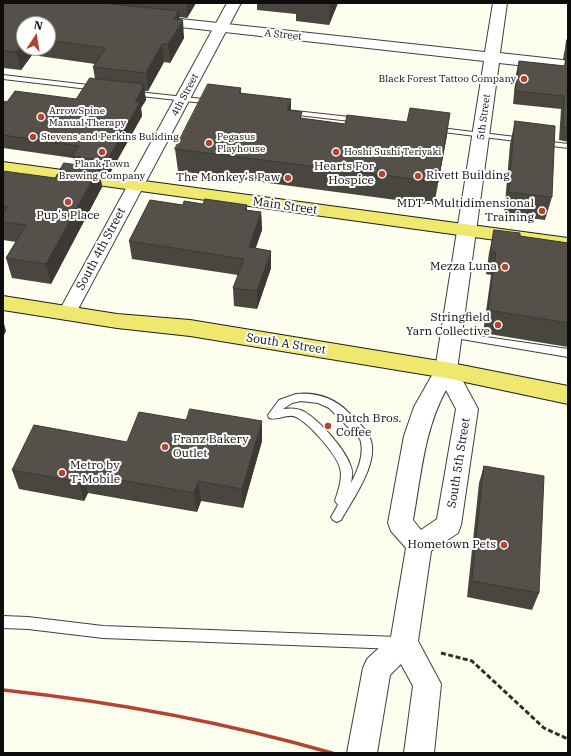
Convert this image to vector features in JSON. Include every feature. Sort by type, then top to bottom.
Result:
[{"type":"main road","name":"Main Street","points":[[3,167],[568,244]]},
{"type":"main road","name":"South A Street","points":[[3,303],[197,330],[446,370],[568,395]]},
{"type":"street","name":"4th Street","points":[[135,186],[234,3]]},
{"type":"street","name":"5th Street","points":[[468,231],[500,3]]},
{"type":"street","name":"A Street","points":[[135,18],[563,65]]},
{"type":"street","name":"South 4th Street","points":[[67,313],[135,186]]},
{"type":"street","points":[[419,753],[427,684],[404,643],[419,545],[400,523],[416,436],[425,407],[446,370],[468,231]]},
{"type":"street","name":"South 5th Street","points":[[419,545],[449,526],[467,409],[446,370]]},
{"type":"street","points":[[362,753],[377,668],[404,643]]},
{"type":"lane","points":[[3,77],[105,89]]},
{"type":"lane","points":[[121,91],[222,104]]},
{"type":"lane","points":[[282,111],[365,121]]},
{"type":"lane","points":[[425,128],[568,146]]},
{"type":"lane","points":[[452,336],[568,353]]},
{"type":"lane","points":[[290,398],[325,401],[334,406],[363,434],[367,450],[362,469],[337,518],[346,473],[346,466],[339,454],[304,416],[291,412],[273,415],[278,407],[290,398]]},
{"type":"lane","points":[[3,622],[28,623],[102,632],[404,643]]},
{"type":"path","points":[[404,643],[472,661],[544,728],[568,739]]},
{"type":"building","points":[[3,3],[102,3],[179,11],[174,19],[183,20],[168,44],[162,44],[146,73],[93,67],[106,48],[56,41],[56,16],[16,16],[16,52],[3,50]]},
{"type":"building","points":[[567,40],[568,41],[568,48],[566,47]]},
{"type":"building","points":[[568,58],[568,128],[563,127],[564,96],[515,91],[519,61],[565,66],[566,59]]},
{"type":"building","points":[[90,78],[143,84],[142,86],[144,86],[135,102],[140,102],[107,161],[72,156],[79,146],[3,135],[3,101],[7,102],[15,91],[76,99]]},
{"type":"building","points":[[208,84],[241,88],[239,93],[291,99],[287,110],[302,112],[300,118],[345,124],[347,115],[407,122],[410,108],[450,113],[438,182],[175,149]]},
{"type":"building","points":[[515,121],[555,126],[552,197],[509,192]]},
{"type":"building","points":[[64,163],[99,168],[46,264],[6,258],[26,225],[3,222],[3,213],[8,207],[3,206],[3,171],[55,178]]},
{"type":"building","points":[[205,199],[247,205],[245,210],[261,212],[249,247],[271,251],[257,291],[233,288],[244,259],[129,241],[150,200],[183,205],[184,201],[203,204]]},
{"type":"building","points":[[494,230],[520,233],[520,236],[568,243],[568,323],[488,310],[496,252],[491,251]]},
{"type":"building","points":[[190,409],[262,421],[242,489],[198,481],[194,493],[82,473],[79,482],[12,470],[34,425],[127,442],[139,412],[186,420]]},
{"type":"building","name":"Hometown Pets","points":[[484,466],[544,476],[539,593],[472,581]]},
{"type":"railway","points":[[3,690],[169,714],[251,732],[332,753]]},
{"type":"place","name":"Black Forest Tattoo Company","points":[[524,79]]},
{"type":"place","name":"ArrowSpine Manual Therapy","points":[[41,117]]},
{"type":"place","name":"Stevens and Perkins Buliding","points":[[33,137]]},
{"type":"place","name":"Pegasus Playhouse","points":[[209,143]]},
{"type":"place","name":"Plank Town Brewing Company","points":[[102,152]]},
{"type":"place","name":"Hoshi Sushi Teriyaki","points":[[336,152]]},
{"type":"place","name":"Hearts For Hospice","points":[[382,174]]},
{"type":"place","name":"Rivett Building","points":[[418,176]]},
{"type":"place","name":"The Monkey's Paw","points":[[288,178]]},
{"type":"place","name":"Pup's Place","points":[[68,202]]},
{"type":"place","name":"MDT - Multidimensional Training","points":[[542,211]]},
{"type":"place","name":"Mezza Luna","points":[[505,267]]},
{"type":"place","name":"Stringfield Yarn Collective","points":[[498,325]]},
{"type":"place","name":"Dutch Bros. Coffee","points":[[328,426]]},
{"type":"place","name":"Franz Bakery Outlet","points":[[165,447]]},
{"type":"place","name":"Metro by T-Mobile","points":[[62,473]]},
{"type":"place","name":"Hometown Pets","points":[[504,545]]}]
